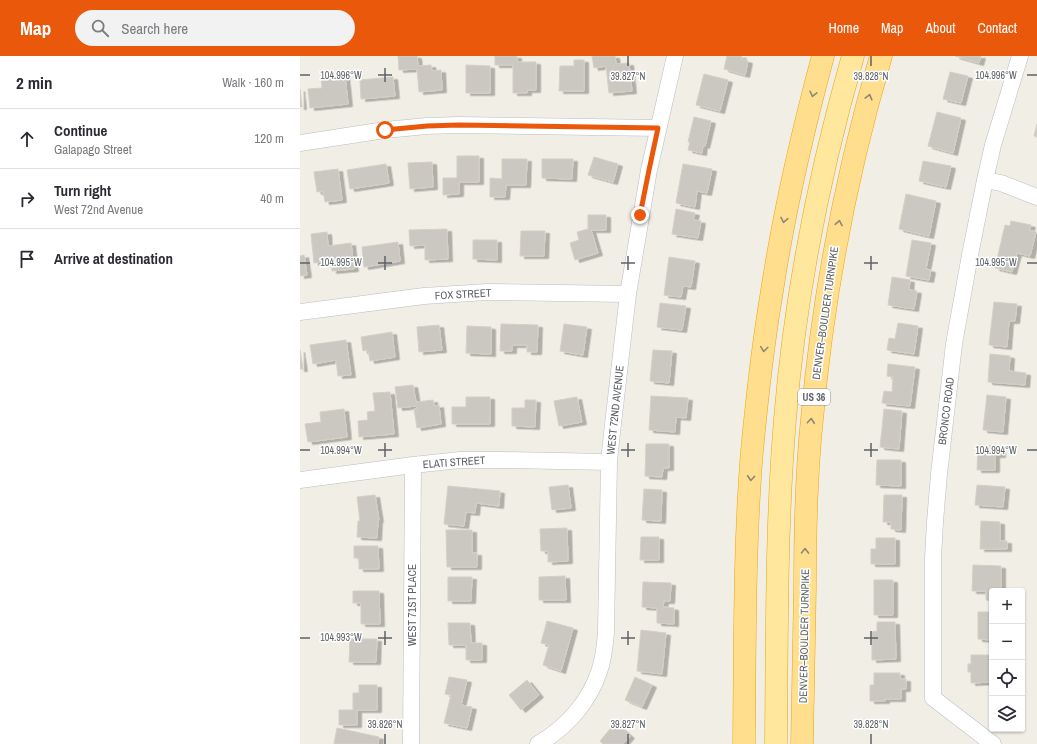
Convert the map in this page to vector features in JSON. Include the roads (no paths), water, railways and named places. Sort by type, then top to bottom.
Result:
[{"type":"highway","points":[[744,744],[746,561],[751,467],[758,398],[771,292],[781,239],[803,135],[823,56]]},
{"type":"highway","points":[[776,744],[779,532],[784,428],[791,362],[803,275],[821,183],[853,56]]},
{"type":"highway","name":"DENVER–BOULDER TURNPIKE","points":[[802,744],[807,501],[816,373],[828,284],[839,223],[857,146],[881,56]]},
{"type":"street","name":"WEST 72ND AVENUE","points":[[538,744],[550,738],[575,714],[590,694],[603,660],[606,632],[609,462],[628,294],[643,200],[675,56]]},
{"type":"street","name":"BRONCO ROAD","points":[[993,744],[933,698],[933,558],[939,474],[954,344],[970,255],[993,145],[1020,56]]},
{"type":"street","points":[[300,143],[385,130],[427,126],[467,125],[658,128]]},
{"type":"street","points":[[985,180],[1001,183],[1037,197]]},
{"type":"street","name":"FOX STREET","points":[[300,312],[424,296],[479,292],[628,294]]},
{"type":"street","name":"ELATI STREET","points":[[300,480],[460,460],[609,462]]},
{"type":"street","name":"WEST 71ST PLACE","points":[[411,744],[413,465]]}]
